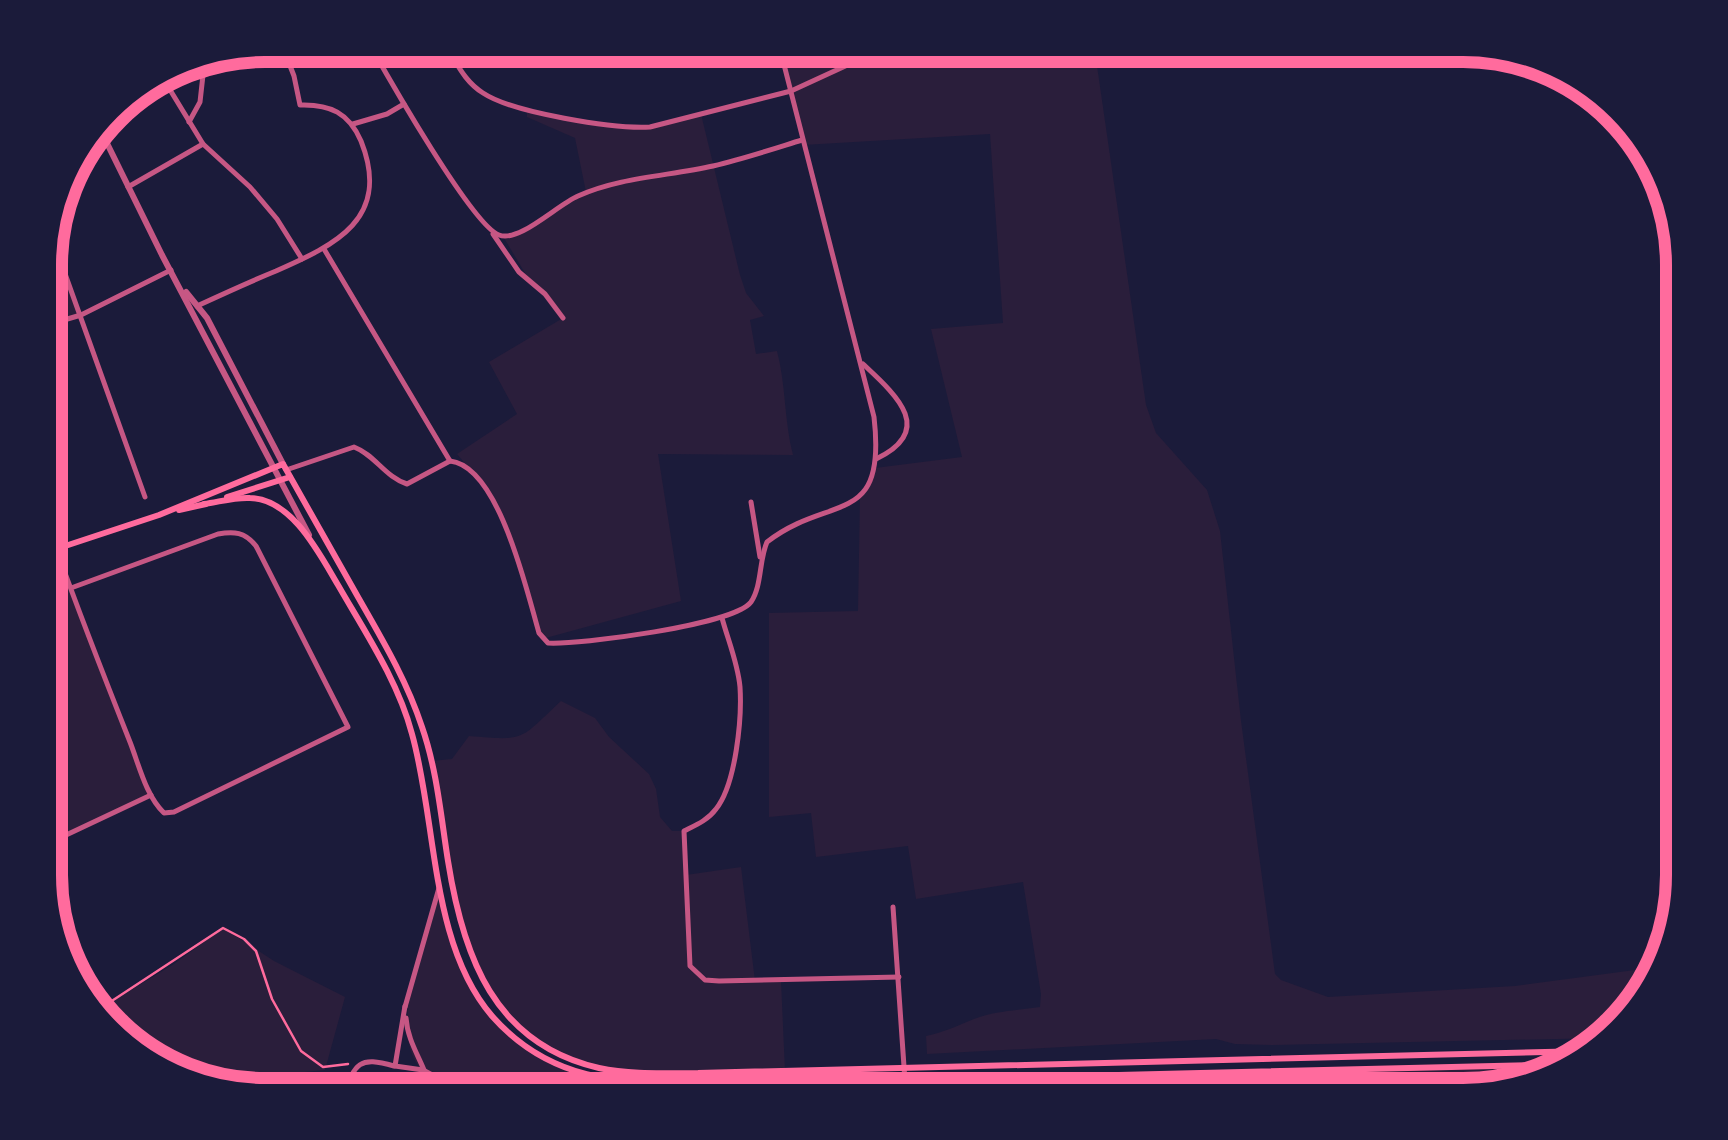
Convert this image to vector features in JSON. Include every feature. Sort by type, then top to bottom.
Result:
[{"type":"main road","points":[[62,549],[273,468],[286,470]]},
{"type":"main road","points":[[158,515],[280,480],[286,470]]},
{"type":"main road","points":[[286,470],[413,700],[432,761],[448,864],[470,957],[488,992],[522,1030],[550,1049],[580,1062],[626,1072],[904,1069],[1561,1052]]},
{"type":"main road","points":[[204,504],[250,498],[272,504],[317,549],[405,710],[420,762],[450,932],[463,968],[492,1016],[538,1055],[596,1078]]},
{"type":"main road","points":[[1049,1077],[1531,1065]]},
{"type":"street","points":[[194,307],[324,249],[347,234],[368,190],[366,153],[352,124],[333,109],[300,106],[289,63]]},
{"type":"street","points":[[380,63],[519,272],[545,294],[563,318]]},
{"type":"street","points":[[456,63],[467,80],[498,100],[630,128],[676,121],[790,91],[853,63]]},
{"type":"street","points":[[194,307],[208,318],[286,470],[354,447],[371,457],[388,476],[407,484],[450,461],[472,471],[486,487],[520,571],[538,633],[548,643],[573,644],[722,617],[741,610],[751,602],[766,542],[778,533],[849,506],[870,485],[876,459],[874,418],[861,362],[783,63]]},
{"type":"street","points":[[189,122],[200,102],[203,72]]},
{"type":"street","points":[[169,88],[203,144],[250,187],[277,219],[302,259]]},
{"type":"street","points":[[352,124],[387,114],[404,104]]},
{"type":"street","points":[[491,232],[504,238],[520,234],[586,192],[714,166],[802,140]]},
{"type":"street","points":[[106,141],[317,549]]},
{"type":"street","points":[[128,187],[203,144]]},
{"type":"street","points":[[324,249],[450,461]]},
{"type":"street","points":[[62,262],[145,497]]},
{"type":"street","points":[[62,321],[170,270]]},
{"type":"street","points":[[861,362],[896,394],[906,410],[908,426],[901,441],[894,450],[876,459]]},
{"type":"street","points":[[751,502],[760,557]]},
{"type":"street","points":[[62,565],[70,588],[151,795],[160,810],[174,812],[348,727],[256,546],[245,534],[218,534],[70,588]]},
{"type":"street","points":[[722,617],[740,685],[739,732],[718,808],[706,820],[684,831],[690,966],[704,980],[719,982],[899,977]]},
{"type":"street","points":[[62,837],[151,795]]},
{"type":"street","points":[[395,1066],[405,1006],[440,885]]},
{"type":"street","points":[[893,907],[905,1077]]},
{"type":"street","points":[[405,1006],[407,1032],[426,1078]]},
{"type":"street","points":[[350,1078],[353,1068],[361,1062],[423,1070],[438,1078]]},
{"type":"street","points":[[562,1078],[580,1074]]},
{"type":"path","points":[[109,1003],[223,928],[256,951],[272,999],[301,1051],[312,1062],[323,1067],[361,1062]]},
{"type":"shaded area","points":[[1096,62],[1146,405],[1156,433],[1207,490],[1220,531],[1275,974],[1281,980],[1328,997],[1515,986],[1642,969],[1624,998],[1586,1036],[1273,1045],[1216,1039],[927,1054],[926,1036],[990,1014],[1040,1007],[1023,882],[916,899],[908,846],[816,857],[811,813],[769,817],[769,613],[858,611],[860,497],[875,468],[962,457],[931,329],[1003,323],[990,134],[803,145],[783,63]]},
{"type":"shaded area","points":[[527,109],[613,126],[650,127],[701,114],[740,275],[746,293],[764,316],[750,320],[756,354],[777,351],[793,455],[658,454],[681,601],[542,639],[500,515],[485,487],[457,454],[517,414],[489,362],[563,318],[531,283],[504,238],[521,234],[586,192],[575,138],[527,117]]},
{"type":"shaded area","points":[[62,264],[81,315],[62,321]]},
{"type":"shaded area","points":[[62,564],[151,795],[64,834],[62,829]]},
{"type":"shaded area","points":[[561,701],[595,718],[609,737],[649,774],[656,789],[660,817],[672,831],[684,831],[686,875],[741,867],[755,981],[781,981],[785,1071],[623,1071],[569,1057],[527,1032],[497,998],[474,957],[459,911],[431,761],[452,759],[469,736],[521,735]]},
{"type":"shaded area","points":[[440,885],[463,961],[496,1018],[519,1040],[548,1058],[604,1078],[580,1078],[579,1074],[557,1078],[437,1078],[425,1073],[412,1053],[407,1027],[416,964]]},
{"type":"shaded area","points":[[223,928],[274,961],[345,997],[325,1070],[255,1077],[226,1074],[176,1057],[153,1043],[109,1003],[174,964]]},
{"type":"shaded area","points":[[1527,1067],[1476,1077],[934,1077]]}]
